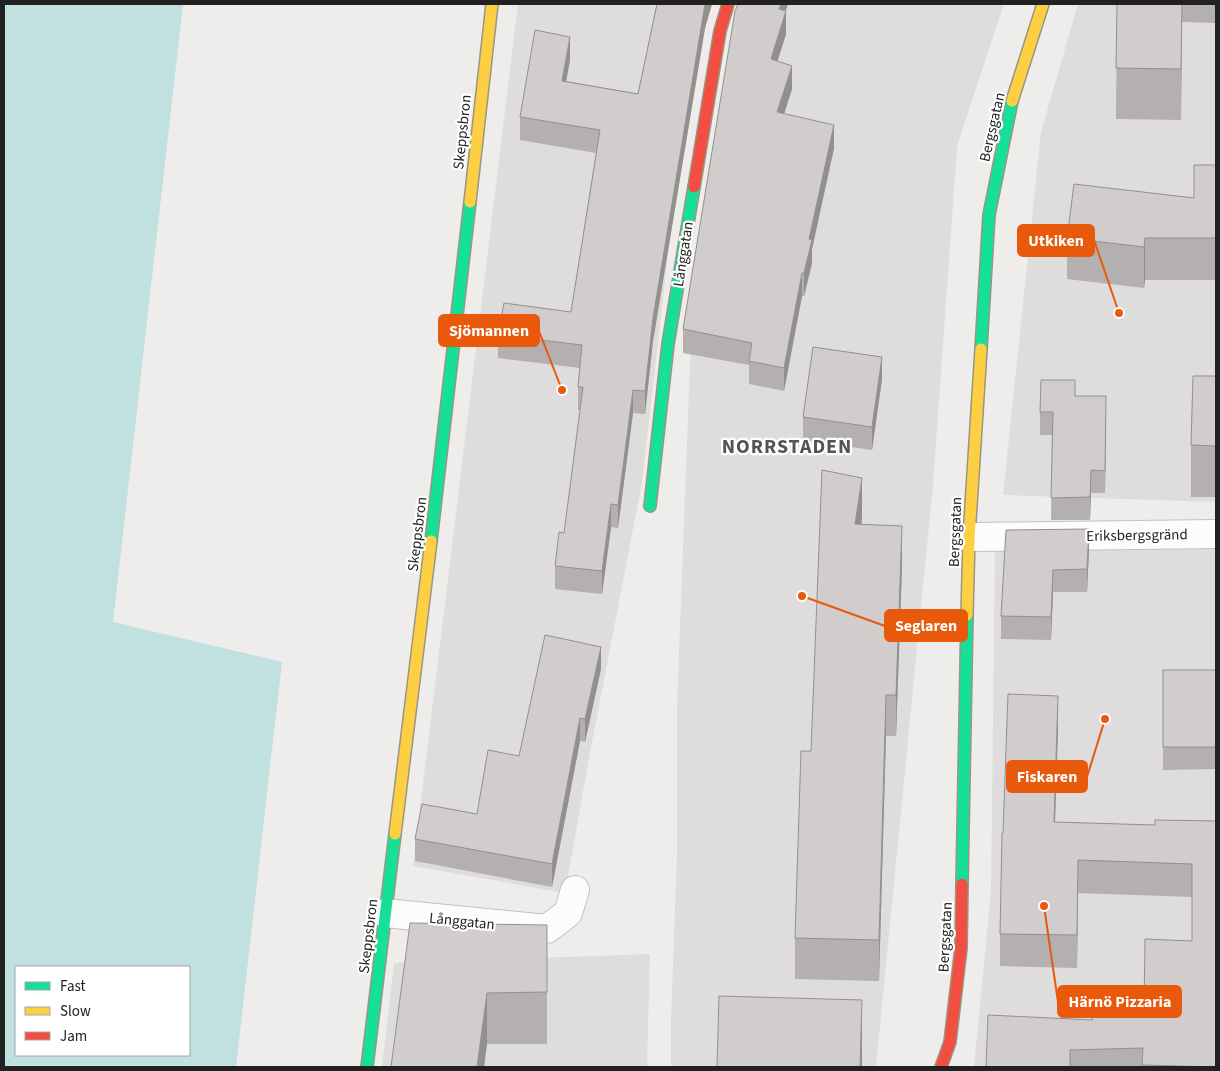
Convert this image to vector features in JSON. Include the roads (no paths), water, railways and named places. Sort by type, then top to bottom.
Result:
[{"type":"street","name":"Skeppsbron","points":[[367,1067],[439,477],[492,4]]},
{"type":"street","name":"Långgatan","points":[[650,506],[668,344],[720,31],[728,4]]},
{"type":"street","name":"Bergsgatan","points":[[941,1067],[950,1042],[962,948],[969,537],[989,215],[1009,112],[1042,4]]},
{"type":"street","name":"Eriksbergsgränd","points":[[969,537],[1216,534]]},
{"type":"street","name":"Långgatan","points":[[385,913],[547,929],[568,913],[575,890]]},
{"type":"water","points":[[4,4],[183,4],[113,622],[282,662],[236,1067],[4,1067]]},
{"type":"place","name":"Utkiken","points":[[1119,313]]},
{"type":"place","name":"Sjömannen","points":[[562,390]]},
{"type":"place","name":"Seglaren","points":[[802,596]]},
{"type":"place","name":"Fiskaren","points":[[1105,719]]},
{"type":"place","name":"Härnö Pizzaria","points":[[1044,906]]},
{"type":"district","name":"NORRSTADEN","points":[[787,446]]}]
